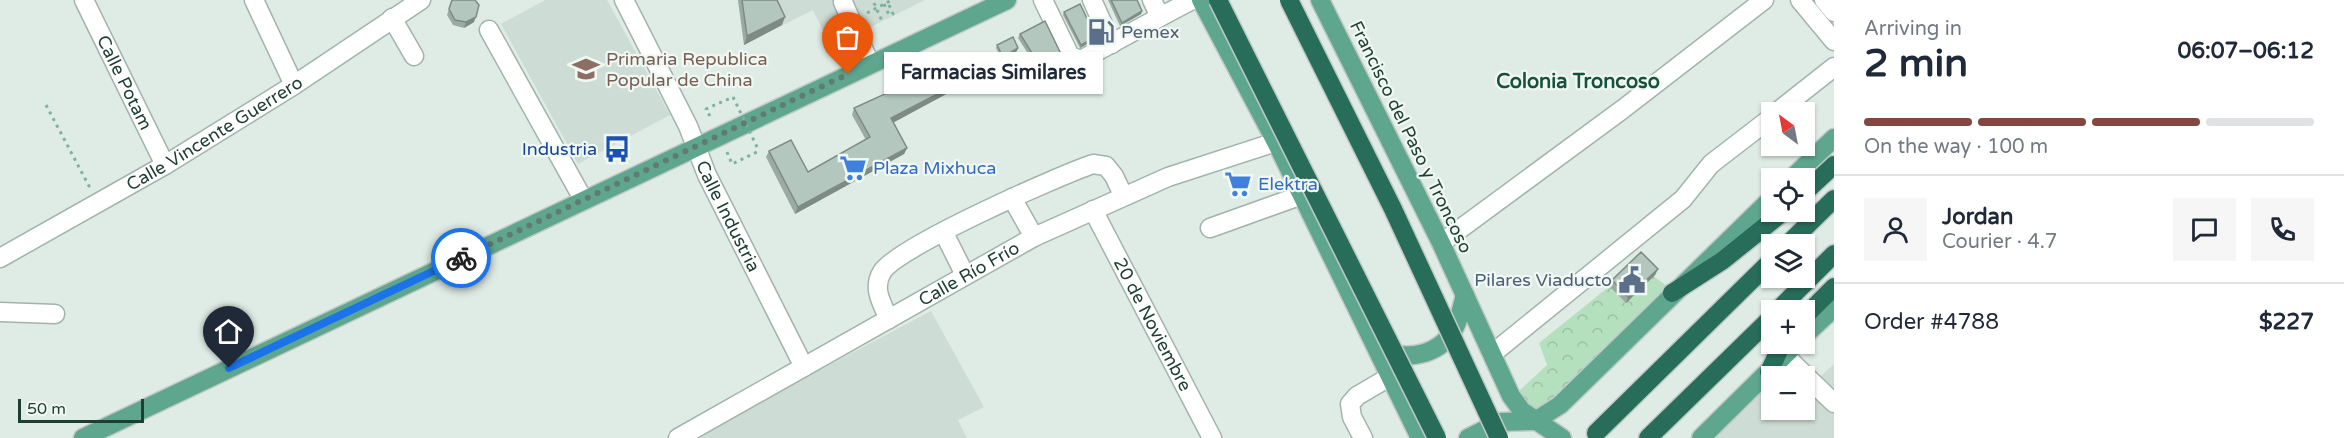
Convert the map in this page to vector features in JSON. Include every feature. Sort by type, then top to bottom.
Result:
[{"type":"highway","points":[[1218,0],[1437,438]]},
{"type":"highway","points":[[1289,0],[1393,209],[1499,438]]},
{"type":"highway","points":[[1815,183],[1834,165]]},
{"type":"highway","points":[[1798,234],[1834,199]]},
{"type":"highway","points":[[1672,293],[1722,261],[1771,222]]},
{"type":"highway","points":[[1788,300],[1834,254]]},
{"type":"highway","points":[[1596,433],[1761,271]]},
{"type":"highway","points":[[1815,306],[1834,287]]},
{"type":"highway","points":[[1648,438],[1761,327]]},
{"type":"main road","points":[[83,438],[1004,0]]},
{"type":"main road","points":[[1201,0],[1276,142],[1420,438]]},
{"type":"main road","name":"Francisco del Paso y Troncoso","points":[[1320,0],[1441,243],[1516,405],[1535,421],[1562,438]]},
{"type":"main road","points":[[1802,168],[1834,138]]},
{"type":"main road","points":[[1468,438],[1500,422],[1535,421],[1560,405],[1761,208]]},
{"type":"main road","points":[[1376,346],[1403,356],[1432,350],[1448,338],[1454,328],[1465,295]]},
{"type":"main road","points":[[1815,326],[1834,308]]},
{"type":"main road","points":[[1701,438],[1761,380]]},
{"type":"street","name":"Calle Potam","points":[[84,0],[165,165]]},
{"type":"street","points":[[254,0],[294,85]]},
{"type":"street","name":"Calle Vincente Guerrero","points":[[0,258],[165,165],[294,85],[421,0]]},
{"type":"street","name":"Calle Industria","points":[[624,0],[688,126],[694,147],[804,367]]},
{"type":"street","points":[[1043,0],[1070,56],[1075,59],[1086,58],[1192,0]]},
{"type":"street","points":[[1092,0],[1112,44]]},
{"type":"street","points":[[1152,0],[1160,17]]},
{"type":"street","points":[[1441,243],[1623,109],[1764,0]]},
{"type":"street","points":[[1800,0],[1834,40]]},
{"type":"street","points":[[1824,0],[1834,12]]},
{"type":"street","points":[[839,4],[858,33],[858,40],[870,64]]},
{"type":"street","points":[[392,18],[414,56]]},
{"type":"street","points":[[489,30],[583,199]]},
{"type":"street","points":[[1790,102],[1834,67]]},
{"type":"street","points":[[1492,354],[1683,199],[1696,186],[1711,164],[1761,125]]},
{"type":"street","name":"Calle Río Frío","points":[[678,438],[1034,237],[1123,195],[1168,177],[1276,142]]},
{"type":"street","points":[[889,319],[877,292],[882,272],[909,251],[1012,198],[1093,164],[1106,166],[1114,176],[1123,195]]},
{"type":"street","points":[[1210,228],[1302,195]]},
{"type":"street","points":[[1012,198],[1034,237]]},
{"type":"street","name":"20 de Noviembre","points":[[1093,210],[1212,438]]},
{"type":"street","points":[[944,233],[965,275]]},
{"type":"street","points":[[0,312],[55,314]]},
{"type":"street","points":[[1790,354],[1834,403]]},
{"type":"street","points":[[1363,438],[1352,417],[1350,404],[1357,396],[1391,376]]},
{"type":"path","points":[[857,18],[892,0]]},
{"type":"path","points":[[874,3],[882,21]]},
{"type":"path","points":[[884,4],[890,16],[893,14],[889,5]]},
{"type":"path","points":[[710,116],[706,109],[733,97],[759,151],[732,164]]},
{"type":"path","points":[[46,105],[98,204]]},
{"type":"shaded area","name":"Primaria Republica Popular de China","points":[[545,0],[607,0],[670,115],[578,164],[501,24]]},
{"type":"shaded area","points":[[738,0],[925,0],[831,47],[813,10],[744,45]]},
{"type":"shaded area","points":[[931,311],[984,407],[958,420],[967,438],[692,438]]},
{"type":"shaded area","points":[[1834,364],[1834,438],[1707,438],[1761,387],[1761,420],[1815,420],[1815,382]]},
{"type":"green space","points":[[1647,271],[1668,287],[1543,413],[1528,404],[1520,390],[1547,365],[1539,343],[1621,277]]},
{"type":"building","points":[[452,0],[475,0],[479,5],[476,17],[466,22],[455,20],[449,9]]},
{"type":"building","points":[[742,0],[777,0],[785,17],[747,36]]},
{"type":"building","points":[[1111,0],[1137,0],[1142,11],[1122,23]]},
{"type":"building","points":[[1080,4],[1096,37],[1081,45],[1064,12]]},
{"type":"building","points":[[1045,21],[1062,56],[1078,80],[1062,89],[1040,56],[1035,58],[1020,34]]},
{"type":"building","points":[[1013,37],[1018,48],[1003,57],[997,45]]},
{"type":"building","name":"Plaza Mixhuca","points":[[944,67],[953,86],[891,118],[907,148],[798,207],[769,151],[791,140],[808,172],[870,137],[854,108]]},
{"type":"building","name":"Pilares Viaducto","points":[[1641,252],[1658,269],[1628,297],[1612,280]]},
{"type":"way so far","points":[[461,258],[848,74]]},
{"type":"place","name":"Pemex","points":[[1101,32]]},
{"type":"place","name":"Primaria Republica Popular de China","points":[[586,69]]},
{"type":"place","name":"Farmacias Similares","points":[[848,74]]},
{"type":"place","name":"Industria","points":[[617,149]]},
{"type":"place","name":"Plaza Mixhuca","points":[[853,168]]},
{"type":"place","name":"Elektra","points":[[1238,184]]},
{"type":"place","name":"Pilares Viaducto","points":[[1632,280]]},
{"type":"district","name":"Colonia Troncoso","points":[[1578,82]]},
{"type":"route","points":[[229,368],[461,258]]}]
